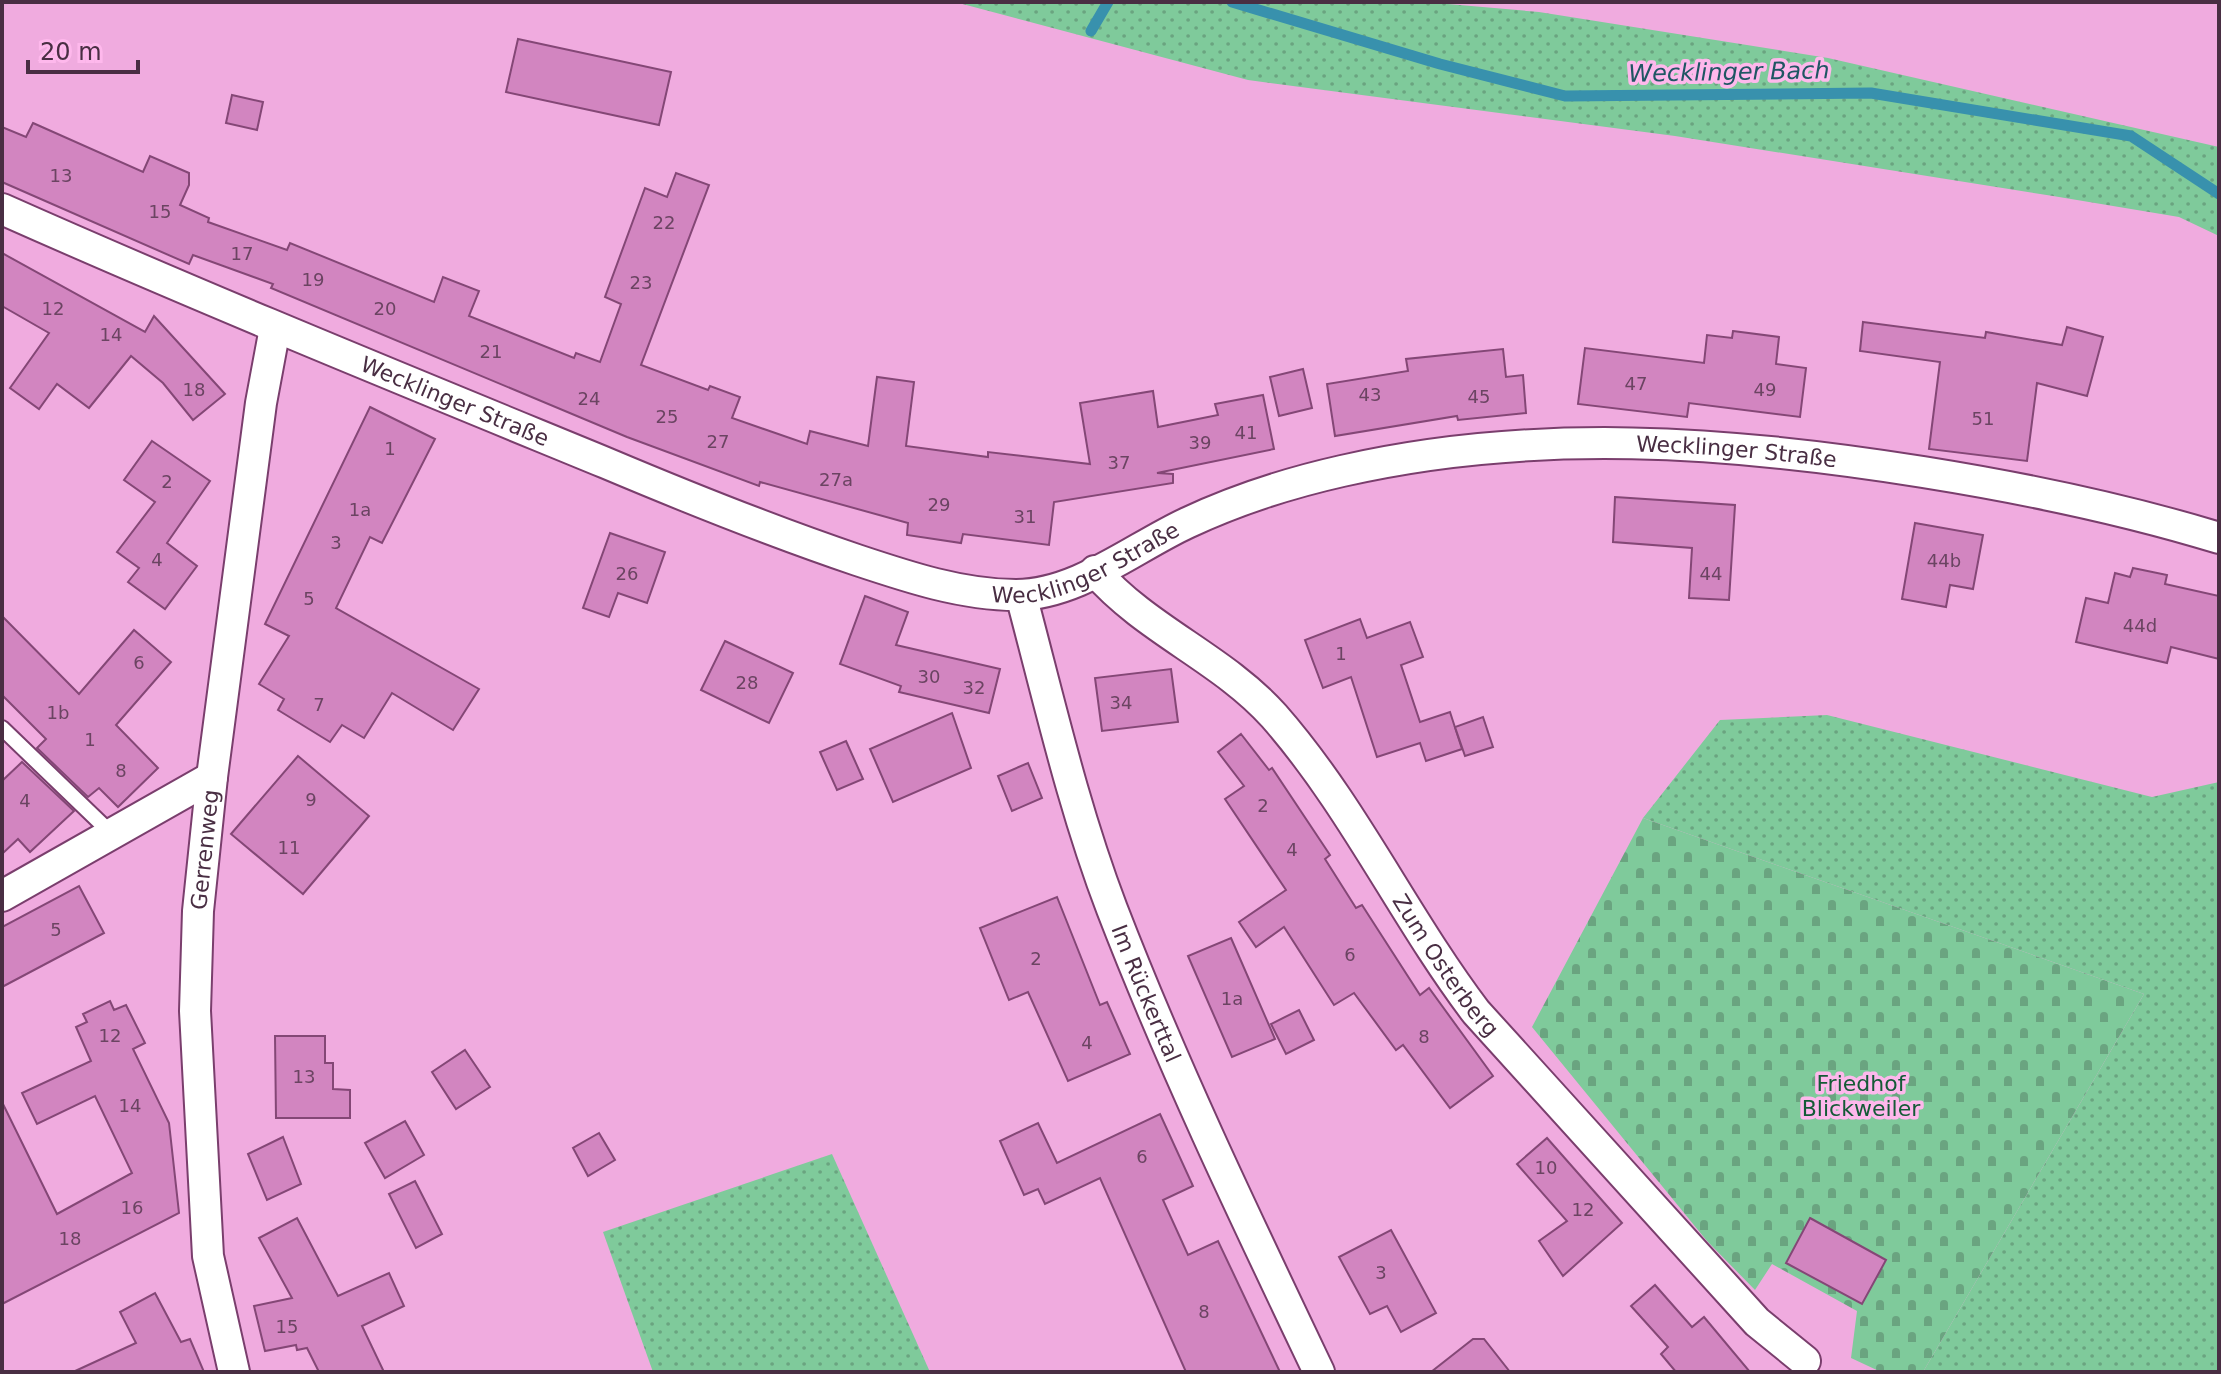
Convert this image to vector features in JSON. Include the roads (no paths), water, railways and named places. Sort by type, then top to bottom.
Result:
[{"type":"street","name":"Wecklinger Straße","points":[[2,209],[275,328],[764,529],[887,570],[971,592],[1021,595],[1048,591],[1095,571],[1188,523],[1259,494],[1341,472],[1494,446],[1558,443],[1651,441],[1732,446],[1877,465],[2052,493],[2219,538]]},
{"type":"street","name":"Gerrenweg","points":[[234,1372],[208,1256],[195,1011],[198,911],[212,777],[261,403],[275,328]]},
{"type":"street","name":"Zum Osterberg","points":[[1095,571],[1127,605],[1222,671],[1271,713],[1312,763],[1441,966],[1476,1012],[1757,1322],[1805,1361]]},
{"type":"street","name":"Im Rückerttal","points":[[1021,595],[1075,798],[1112,907],[1196,1114],[1319,1372]]},
{"type":"street","points":[[2,896],[212,777]]},
{"type":"lane","points":[[2,728],[112,835]]},
{"type":"waterway","points":[[1091,31],[1108,2]]},
{"type":"waterway","name":"Wecklinger Bach","points":[[1232,2],[1440,64],[1565,96],[1871,93],[2131,136],[2219,194]]},
{"type":"park label","name":"Friedhof Blickweiler","points":[[1861,1096]]}]
